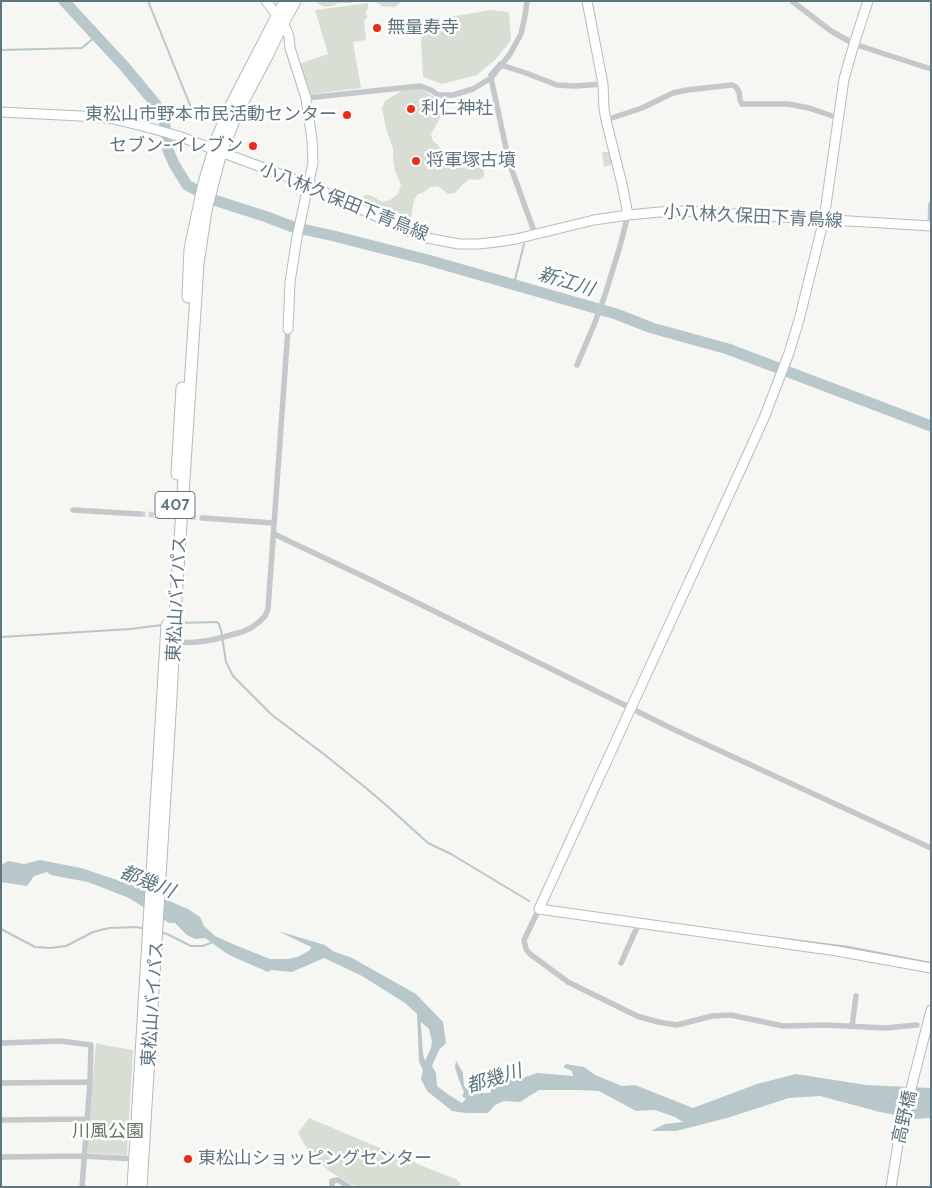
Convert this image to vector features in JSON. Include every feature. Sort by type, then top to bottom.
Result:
[{"type":"highway","name":"東松山バイパス","points":[[141,1187],[147,1030],[190,249],[203,208],[217,151],[266,58],[285,1]]},
{"type":"highway","name":"東松山バイパス","points":[[280,20],[295,1]]},
{"type":"highway","name":"東松山バイパス","points":[[160,808],[174,643],[196,287],[203,227],[203,208]]},
{"type":"highway","name":"東松山バイパス","points":[[133,1187],[147,1030]]},
{"type":"street","points":[[174,643],[197,642],[232,636],[251,628],[265,616],[268,609],[290,282],[297,237],[313,163],[306,98],[290,48],[289,36],[266,1]]},
{"type":"street","points":[[306,98],[420,86],[438,95],[453,95],[473,89],[491,78],[510,54],[521,34],[527,1]]},
{"type":"street","points":[[577,365],[605,295],[628,215],[606,120],[603,84],[587,1]]},
{"type":"street","points":[[792,1],[831,31],[854,44],[931,69]]},
{"type":"street","points":[[868,1],[844,79],[824,219],[789,354],[740,472],[524,940],[526,949],[530,954],[568,982],[637,1016],[658,1022],[677,1025],[712,1016],[731,1015],[783,1026],[885,1028],[917,1025]]},
{"type":"street","points":[[501,65],[557,86],[603,84]]},
{"type":"street","points":[[491,78],[509,162],[536,234]]},
{"type":"street","points":[[606,120],[642,108],[673,93],[732,86],[736,87],[739,92],[742,104],[788,104],[809,108],[838,118]]},
{"type":"street","name":"小八林久保田下青鳥線","points":[[1,112],[100,117],[154,129],[309,185],[399,228],[427,238],[459,244],[496,242],[594,220],[628,215],[686,211],[930,226]]},
{"type":"street","points":[[930,226],[931,204]]},
{"type":"street","points":[[73,510],[140,514]]},
{"type":"street","points":[[203,518],[274,523]]},
{"type":"street","points":[[274,534],[677,731],[931,848]]},
{"type":"street","points":[[539,909],[836,951],[931,968]]},
{"type":"street","points":[[621,963],[639,923]]},
{"type":"street","points":[[852,1026],[856,996]]},
{"type":"street","name":"高野橋","points":[[891,1187],[900,1132],[931,1010]]},
{"type":"street","points":[[1,1043],[60,1041],[91,1045],[82,1187]]},
{"type":"street","points":[[1,1083],[90,1082]]},
{"type":"street","points":[[1,1120],[87,1118]]},
{"type":"street","points":[[1,1158],[84,1156],[134,1159]]},
{"type":"street","points":[[332,1187],[332,1180],[338,1180],[349,1187]]},
{"type":"green space","points":[[317,1],[354,1],[352,3],[338,3],[325,7],[317,3]]},
{"type":"green space","points":[[369,1],[402,1],[395,7],[382,6],[376,2]]},
{"type":"green space","points":[[368,3],[368,9],[366,10],[367,19],[364,19],[366,40],[353,42],[361,88],[311,94],[308,92],[299,64],[328,54],[315,10]]},
{"type":"green space","points":[[490,10],[509,12],[511,40],[496,59],[477,75],[442,84],[423,77],[420,22]]},
{"type":"green space","points":[[420,88],[440,101],[443,108],[441,116],[431,134],[433,141],[439,146],[442,160],[447,164],[465,165],[474,159],[481,161],[484,168],[484,177],[478,180],[469,179],[455,193],[448,194],[438,186],[430,187],[418,194],[414,200],[411,218],[406,220],[369,204],[363,197],[370,195],[382,202],[390,200],[398,194],[401,185],[395,171],[393,149],[382,108],[385,101],[403,90]]},
{"type":"green space","points":[[602,152],[612,152],[615,164],[604,167]]},
{"type":"green space","name":"川風公園","points":[[96,1043],[133,1050],[127,1155],[89,1153],[87,1151]]},
{"type":"green space","points":[[309,1118],[456,1179],[460,1183],[460,1187],[359,1187],[352,1185],[323,1166],[304,1144],[298,1133]]},
{"type":"shaded area","points":[[40,860],[81,868],[132,885],[188,909],[200,917],[204,926],[215,936],[270,959],[298,957],[310,950],[311,947],[278,931],[325,945],[333,951],[352,958],[416,994],[443,1022],[446,1043],[439,1050],[432,1066],[436,1073],[437,1086],[462,1103],[466,1099],[462,1096],[464,1092],[455,1067],[456,1061],[463,1073],[464,1086],[472,1093],[490,1093],[492,1088],[508,1079],[520,1079],[537,1073],[573,1076],[572,1071],[563,1067],[566,1064],[584,1067],[595,1075],[622,1086],[635,1085],[693,1108],[757,1084],[796,1074],[866,1085],[931,1088],[931,1118],[914,1119],[820,1096],[789,1098],[727,1118],[676,1131],[651,1131],[665,1124],[683,1122],[655,1110],[636,1111],[599,1091],[580,1090],[539,1090],[520,1102],[504,1101],[495,1105],[488,1113],[452,1111],[427,1091],[421,1079],[423,1070],[419,1062],[417,1014],[405,1003],[362,976],[324,958],[292,972],[271,970],[268,972],[229,955],[205,938],[195,939],[187,935],[175,923],[169,923],[129,898],[88,882],[51,875],[47,872],[34,876],[27,886],[1,882],[1,865],[8,861],[24,864]],"holes":[[[421,1022],[429,1029],[432,1041],[425,1061]]]},
{"type":"waterway","name":"新江川","points":[[64,1],[125,67],[159,108],[164,118],[168,150],[187,185],[214,200],[293,227],[428,260],[616,314],[652,328],[728,349],[931,426]]},
{"type":"waterway","points":[[148,1],[192,110]]},
{"type":"waterway","points":[[1,50],[82,48],[96,36]]},
{"type":"waterway","points":[[489,75],[500,62]]},
{"type":"waterway","points":[[514,284],[524,244]]},
{"type":"waterway","points":[[178,623],[217,622],[221,630],[226,662],[233,676],[272,715],[366,788],[428,843],[451,854],[529,901]]},
{"type":"waterway","points":[[1,637],[130,629],[163,625]]},
{"type":"waterway","points":[[1,929],[35,947],[51,948],[66,946],[93,932],[109,928],[137,927],[145,929]]},
{"type":"waterway","points":[[160,932],[191,946],[203,946],[213,942]]},
{"type":"waterway","points":[[762,936],[849,947],[931,963]]},
{"type":"tunnel","points":[[140,514],[203,518]]},
{"type":"place","name":"無量寿寺","points":[[377,28]]},
{"type":"place","name":"利仁神社","points":[[411,109]]},
{"type":"place","name":"東松山市野本市民活動センター","points":[[347,115]]},
{"type":"place","name":"セブン-イレブン","points":[[253,146]]},
{"type":"place","name":"将軍塚古墳","points":[[416,161]]},
{"type":"place","name":"東松山ショッピングセンター","points":[[188,1159]]},
{"type":"water label","name":"都幾川","points":[[147,882]]},
{"type":"water label","name":"都幾川","points":[[494,1079]]}]
